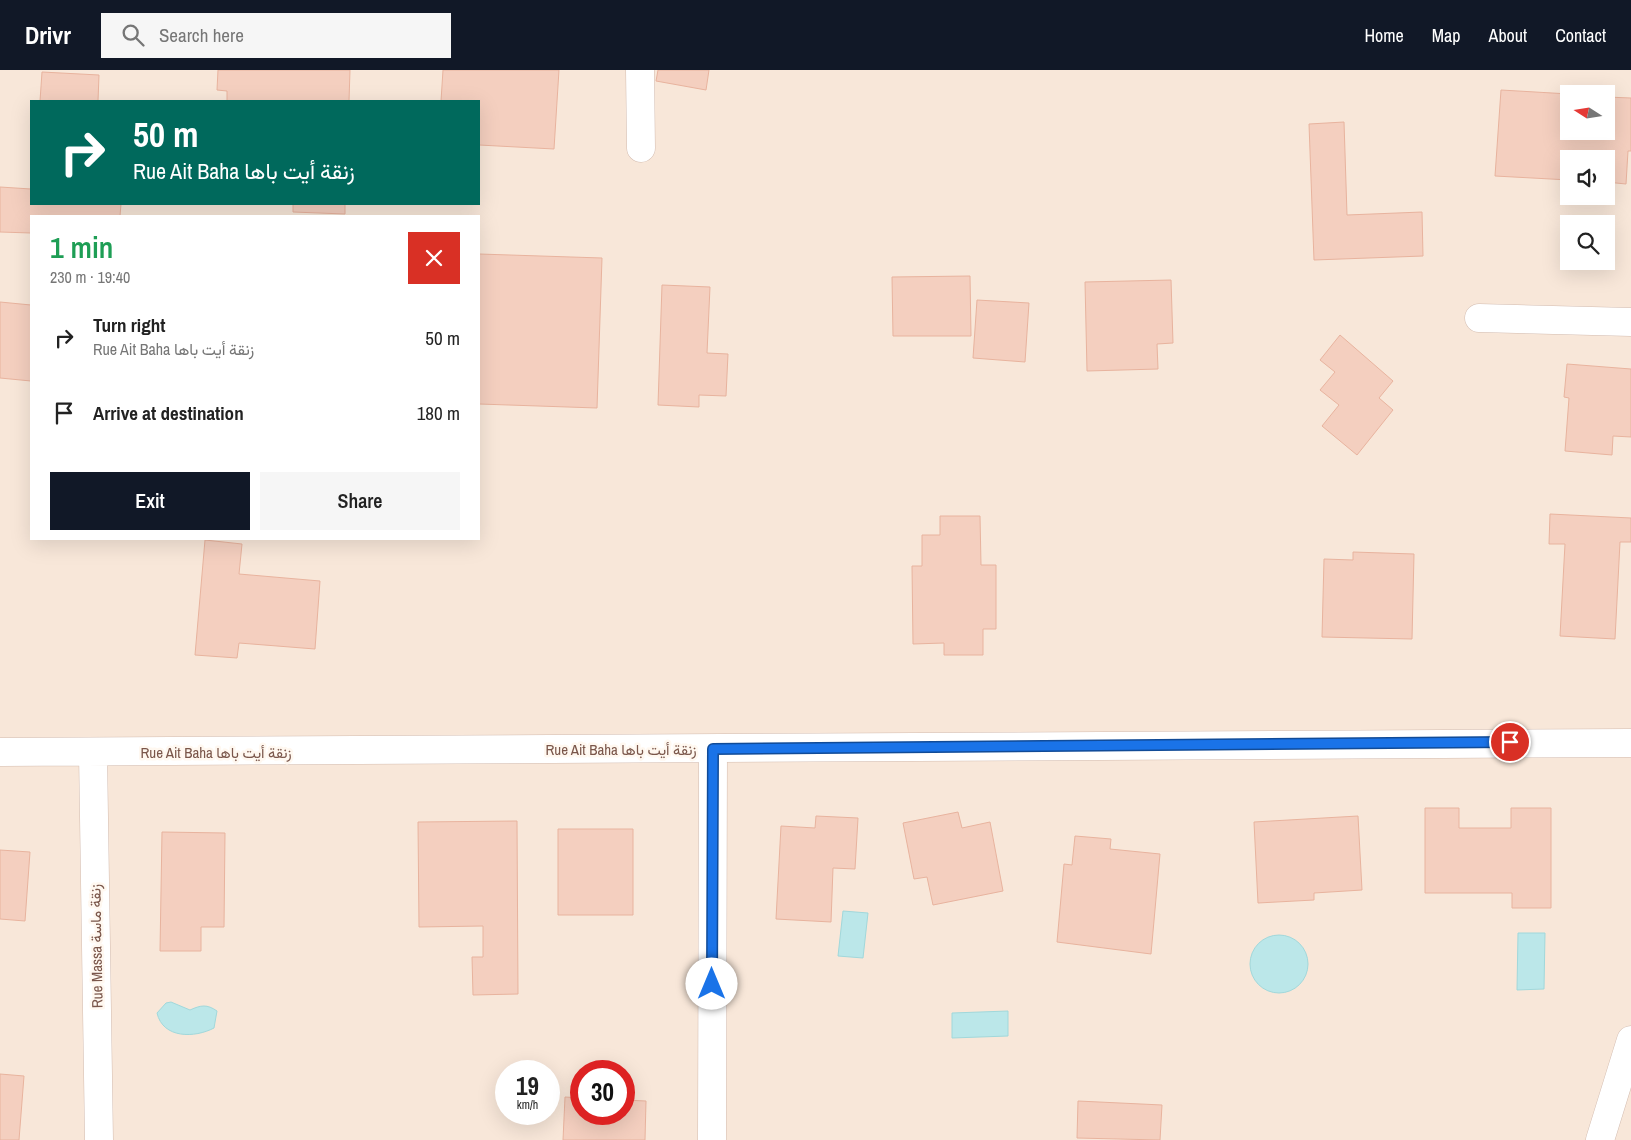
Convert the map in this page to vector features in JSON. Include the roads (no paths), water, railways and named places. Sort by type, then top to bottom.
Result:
[{"type":"street","points":[[640,70],[641,148]]},
{"type":"street","points":[[1479,318],[1631,322]]},
{"type":"street","name":"Rue Ait Baha زنقة أيت باها","points":[[0,752],[94,753],[1631,743]]},
{"type":"street","points":[[712,1140],[713,749]]},
{"type":"street","name":"Rue Massa زنقة ماسة","points":[[94,753],[99,1140]]},
{"type":"street","points":[[1600,1140],[1631,1040]]},
{"type":"water","points":[[843,911],[868,913],[863,958],[838,956]]},
{"type":"water","points":[[1518,933],[1545,933],[1544,989],[1517,990]]},
{"type":"water","points":[[1273,935],[1285,935],[1300,943],[1308,958],[1308,970],[1300,985],[1285,993],[1273,993],[1258,985],[1250,970],[1250,958],[1258,943]]},
{"type":"water","points":[[171,1002],[190,1010],[204,1006],[217,1011],[214,1028],[189,1035],[173,1032],[166,1028],[160,1022],[157,1013],[166,1003]]},
{"type":"water","points":[[1008,1011],[1008,1036],[952,1038],[952,1013]]}]
